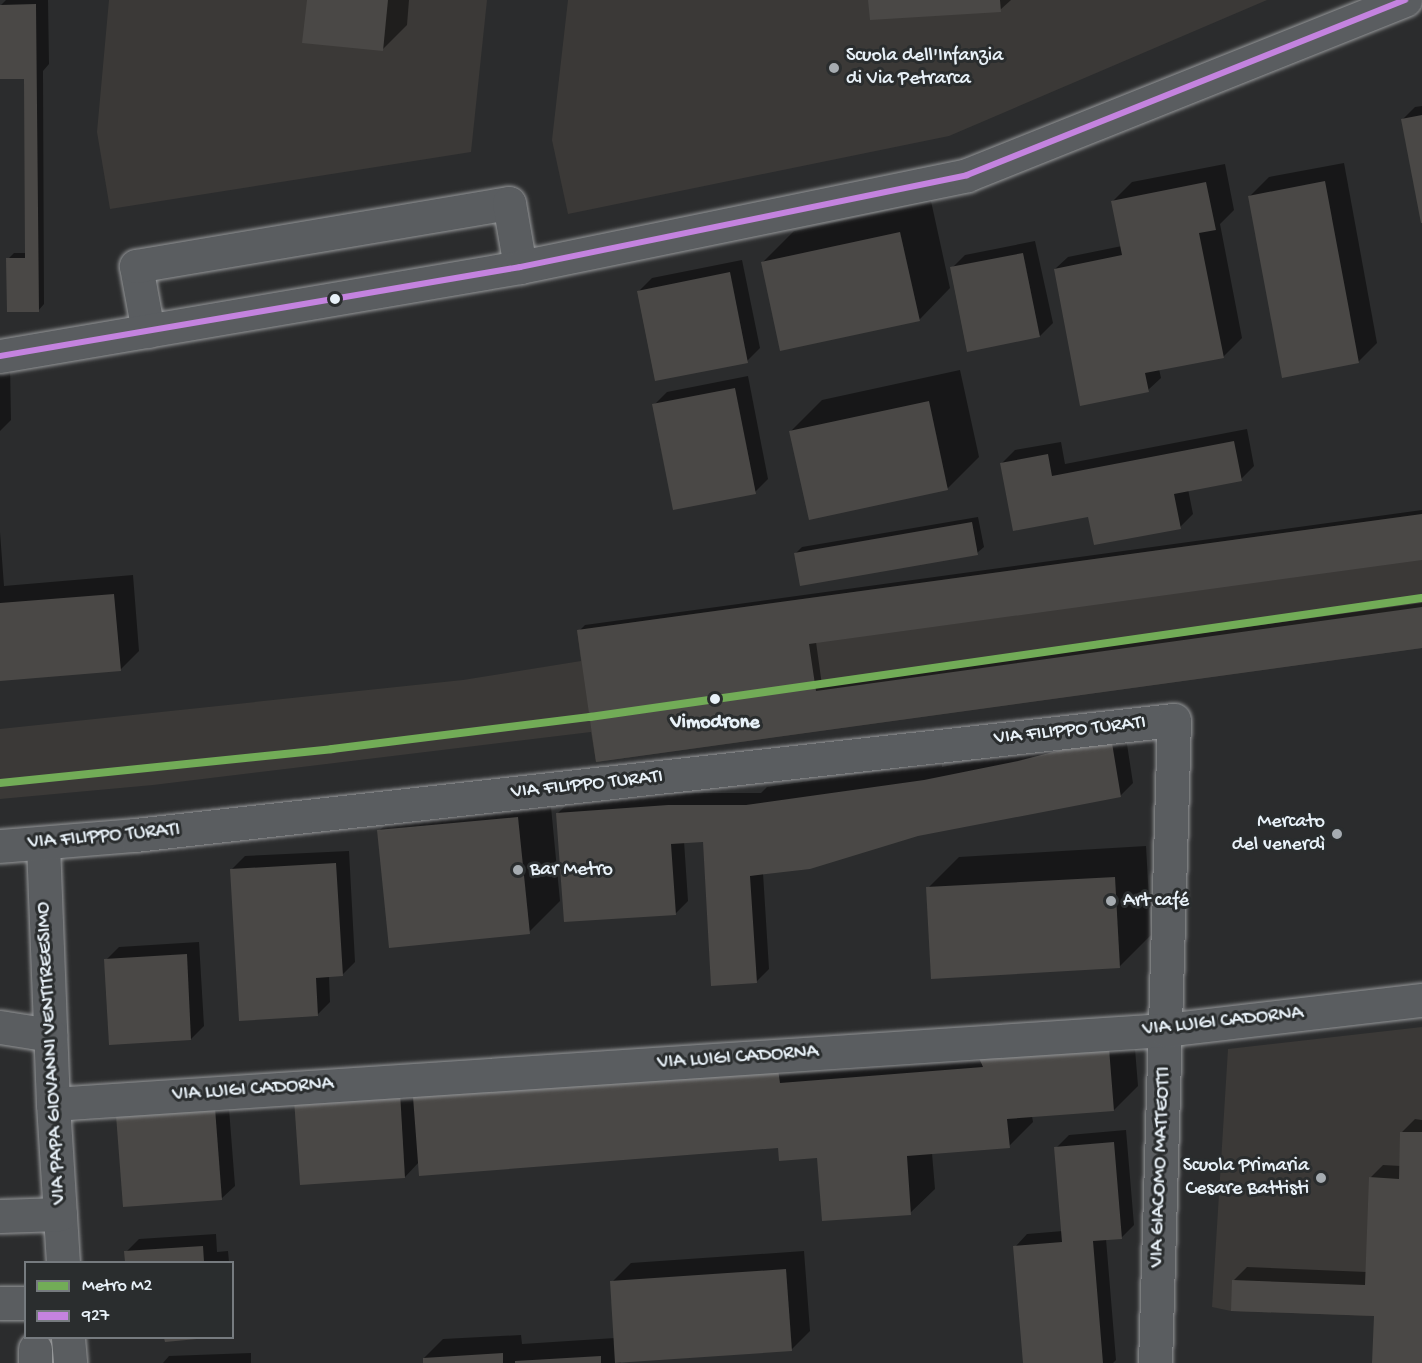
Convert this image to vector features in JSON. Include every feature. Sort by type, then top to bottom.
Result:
[{"type":"street","points":[[0,356],[520,267],[967,175],[1405,0]]},
{"type":"street","points":[[148,331],[136,266],[509,203],[520,267]]},
{"type":"street","name":"VIA FILIPPO TURATI","points":[[0,846],[1174,720]]},
{"type":"street","name":"VIA GIACOMO MATTEOTTI","points":[[1155,1363],[1174,720]]},
{"type":"street","name":"VIA PAPA GIOVANNI VENTITREESIMO","points":[[43,843],[53,1104],[63,1261]]},
{"type":"street","name":"VIA LUIGI CADORNA","points":[[53,1104],[1165,1030],[1422,1000]]},
{"type":"street","points":[[0,1028],[50,1035]]},
{"type":"street","points":[[0,1216],[60,1214]]},
{"type":"street","points":[[0,1303],[24,1303]]},
{"type":"street","points":[[68,1339],[70,1363]]},
{"type":"shaded area","points":[[109,0],[487,0],[471,152],[110,209],[97,132]]},
{"type":"shaded area","name":"Scuola dell'Infanzia di Via Petrarca","points":[[568,0],[1267,0],[949,136],[568,214],[552,140]]},
{"type":"shaded area","points":[[1422,514],[1422,648],[596,762],[591,732],[153,785],[0,799],[0,729],[463,680],[581,661],[577,630]]},
{"type":"shaded area","name":"Scuola Primaria Cesare Battisti","points":[[1422,1027],[1422,1363],[1374,1316],[1231,1311],[1212,1307],[1228,1049]]},
{"type":"building","points":[[307,0],[388,0],[383,51],[302,43]]},
{"type":"building","points":[[868,0],[1000,0],[1001,12],[870,20]]},
{"type":"building","points":[[36,4],[39,312],[7,312],[6,258],[25,258],[24,79],[0,79],[0,5]]},
{"type":"building","points":[[1422,115],[1422,223],[1421,223],[1401,119]]},
{"type":"building","points":[[1325,181],[1359,363],[1282,378],[1248,196]]},
{"type":"building","points":[[1206,182],[1216,230],[1199,233],[1224,358],[1145,373],[1149,392],[1080,406],[1054,269],[1122,255],[1111,201]]},
{"type":"building","points":[[900,232],[920,321],[780,351],[761,262]]},
{"type":"building","points":[[1023,253],[1040,337],[967,352],[950,267]]},
{"type":"building","points":[[730,272],[748,363],[655,381],[637,291]]},
{"type":"building","points":[[735,388],[756,494],[673,510],[652,404]]},
{"type":"building","points":[[929,401],[948,490],[809,520],[789,431]]},
{"type":"building","points":[[1234,441],[1242,481],[1174,494],[1181,529],[1094,545],[1088,517],[1013,531],[1000,463],[1048,454],[1052,476]]},
{"type":"building","points":[[1422,514],[1422,560],[809,644],[816,691],[1422,607],[1422,648],[596,762],[577,630]]},
{"type":"building","points":[[972,522],[978,555],[800,586],[794,553]]},
{"type":"building","points":[[114,594],[121,671],[0,681],[0,603]]},
{"type":"building","points":[[1111,737],[1121,797],[918,836],[810,869],[750,876],[757,983],[711,986],[703,842],[671,844],[676,915],[564,922],[556,813],[668,805],[746,805],[924,780],[1018,761]]},
{"type":"building","points":[[518,817],[530,934],[389,948],[377,830]]},
{"type":"building","points":[[336,863],[343,976],[316,978],[318,1016],[239,1021],[230,869]]},
{"type":"building","points":[[1115,877],[1120,968],[931,979],[926,887]]},
{"type":"building","points":[[187,954],[191,1040],[109,1045],[104,959]]},
{"type":"building","points":[[1109,1048],[1114,1111],[1007,1119],[1010,1148],[907,1156],[911,1215],[822,1221],[817,1158],[779,1161],[778,1148],[419,1176],[413,1097],[778,1069],[780,1083],[983,1067],[979,1058]]},
{"type":"building","points":[[400,1092],[405,1178],[300,1185],[294,1099]]},
{"type":"building","points":[[215,1108],[222,1200],[123,1207],[116,1115]]},
{"type":"building","points":[[1400,1132],[1422,1132],[1422,1363],[1372,1363],[1374,1316],[1231,1311],[1232,1280],[1365,1285],[1369,1177],[1399,1179]]},
{"type":"building","points":[[1114,1142],[1122,1239],[1093,1241],[1103,1363],[1023,1363],[1013,1246],[1062,1242],[1054,1147]]},
{"type":"building","points":[[203,1246],[204,1261],[125,1261],[124,1251]]},
{"type":"building","points":[[786,1269],[792,1351],[615,1363],[610,1281]]},
{"type":"building","points":[[164,1339],[197,1339],[165,1342]]},
{"type":"building","points":[[503,1353],[503,1363],[423,1363],[423,1358]]},
{"type":"building","points":[[601,1356],[601,1363],[515,1363],[515,1361]]},
{"type":"metro line","name":"M2","points":[[0,783],[332,749],[590,717],[1422,598]]},
{"type":"transit line","name":"927","points":[[0,356],[520,267],[967,175],[1405,0]]},
{"type":"place","name":"Scuola dell'Infanzia di Via Petrarca","points":[[834,68]]},
{"type":"place","name":"Vimodrone","points":[[715,699]]},
{"type":"place","name":"Mercato del venerdì","points":[[1337,834]]},
{"type":"place","name":"Bar Metro","points":[[518,870]]},
{"type":"place","name":"Art café","points":[[1111,901]]},
{"type":"place","name":"Scuola Primaria Cesare Battisti","points":[[1321,1178]]}]
